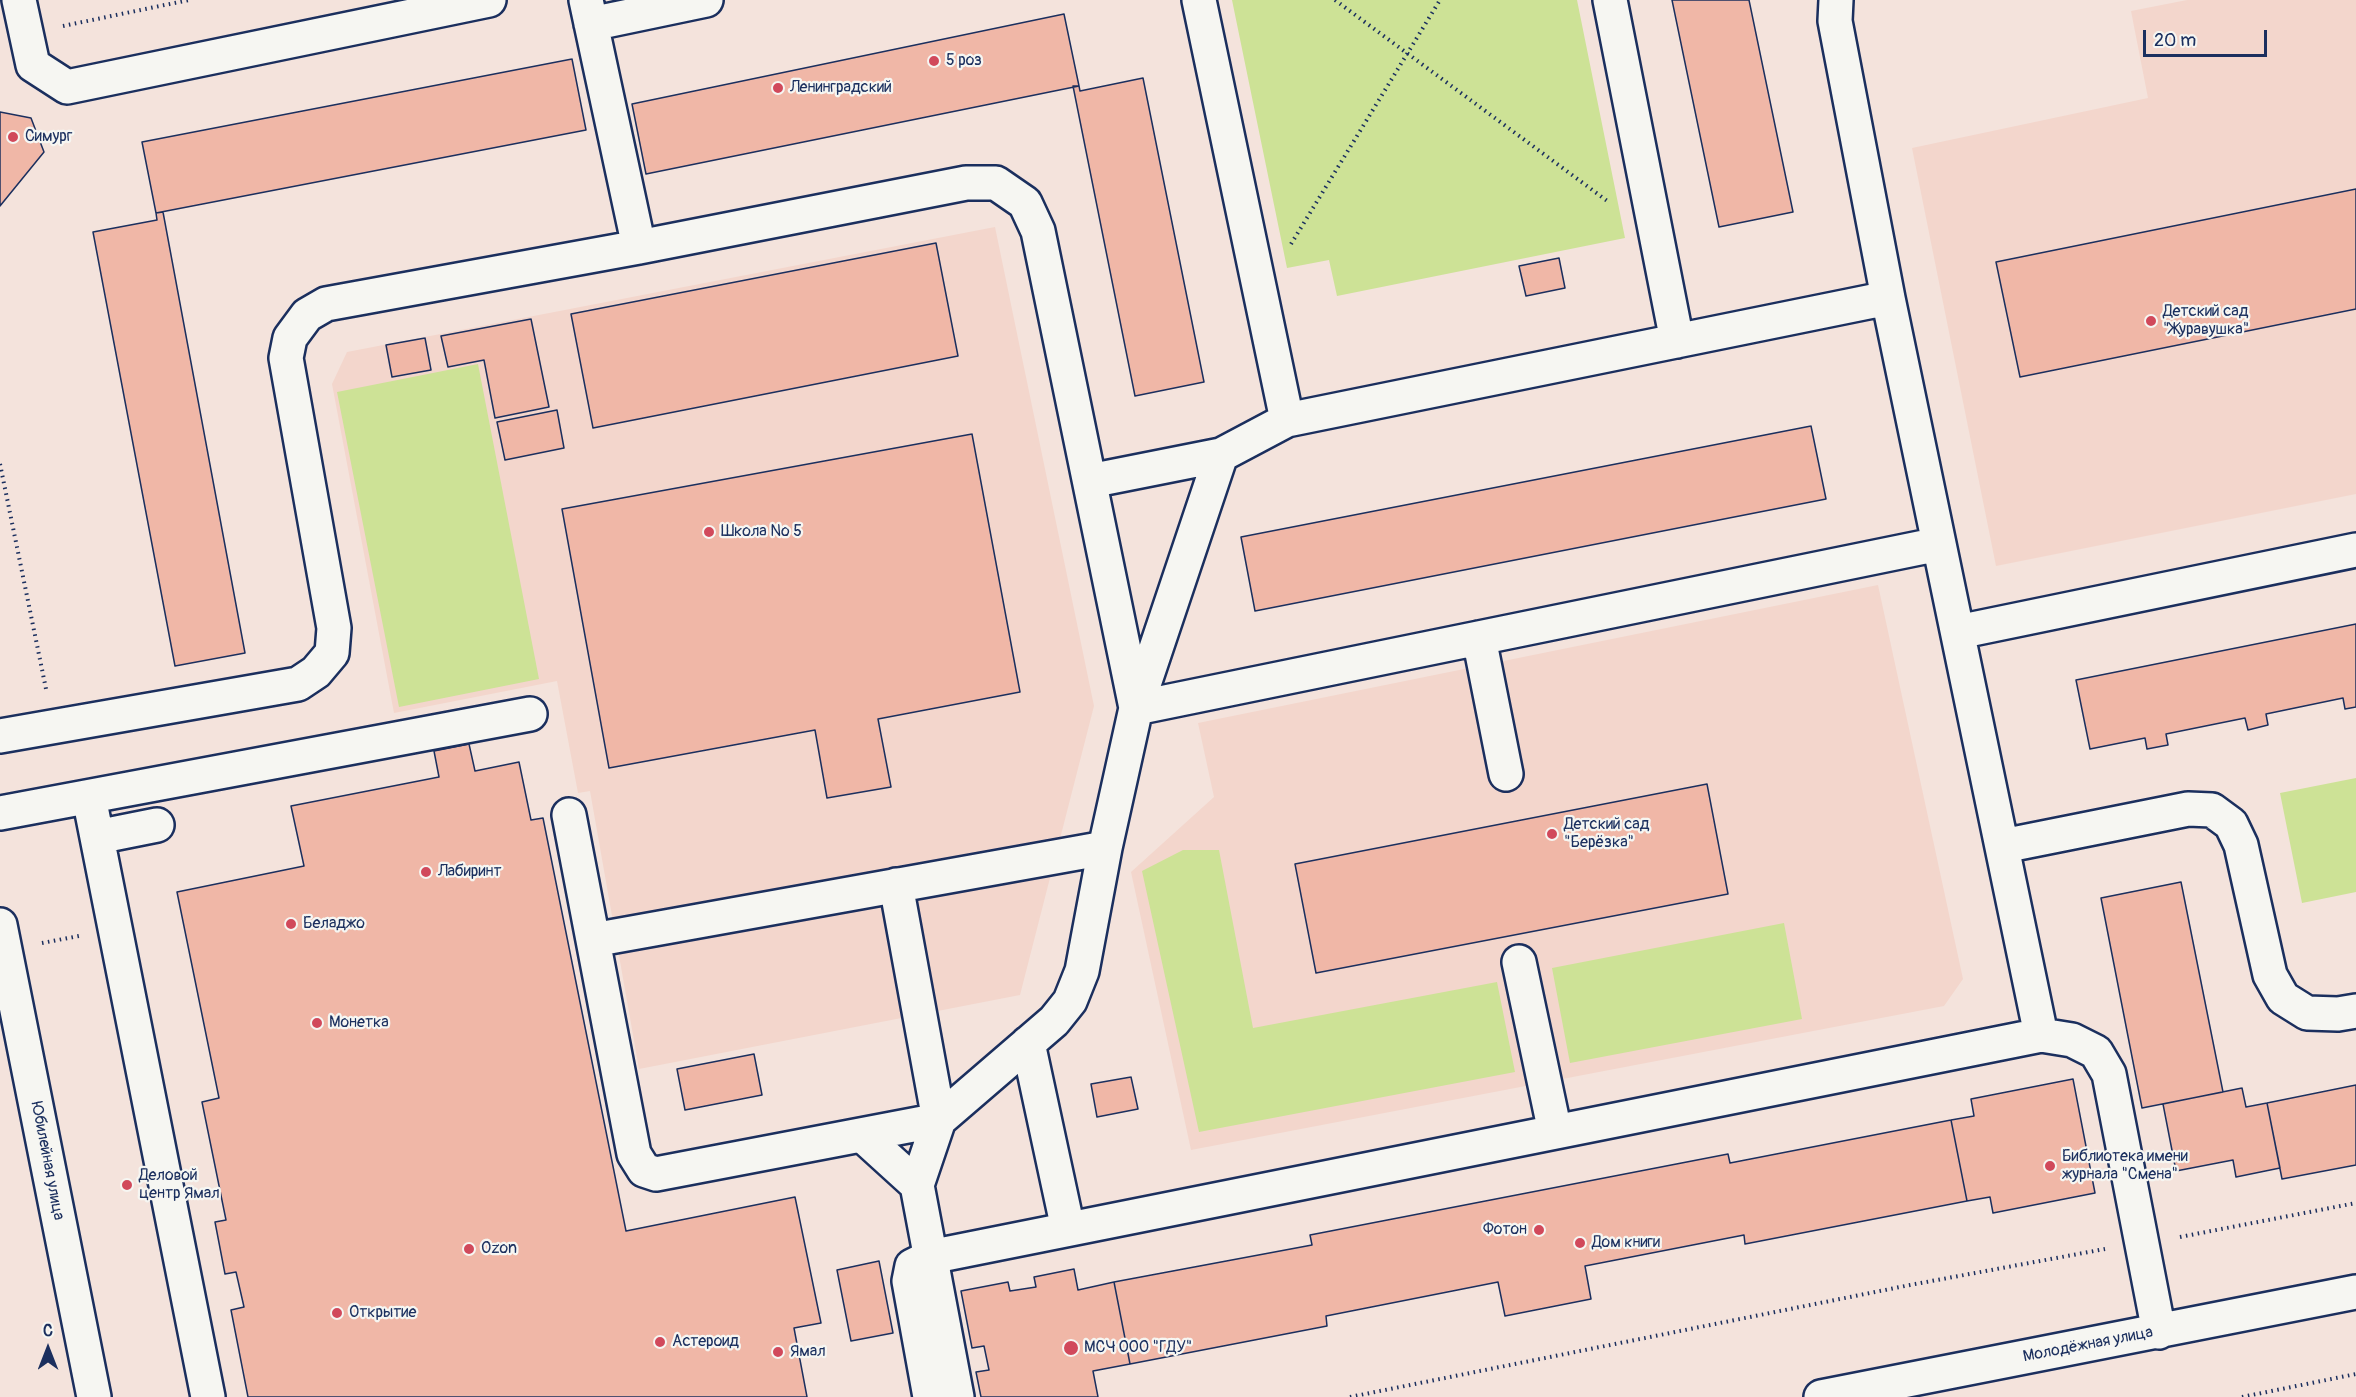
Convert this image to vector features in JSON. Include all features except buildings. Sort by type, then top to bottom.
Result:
[{"type":"street","points":[[19,0],[33,65],[67,87],[489,0]]},
{"type":"street","points":[[639,247],[588,12],[706,0]]},
{"type":"street","points":[[1199,0],[1287,420]]},
{"type":"street","points":[[1610,0],[1677,341]]},
{"type":"street","points":[[1836,0],[1835,21],[1888,298],[2041,1035]]},
{"type":"street","points":[[0,736],[298,684],[316,672],[332,653],[334,628],[286,358],[290,338],[307,315],[327,304],[639,247],[966,183],[996,183],[1025,203],[1038,231],[1136,708]]},
{"type":"street","points":[[1090,481],[1221,455],[1287,420],[1888,298]]},
{"type":"street","points":[[570,815],[634,1154],[644,1170],[656,1174],[939,1120],[1054,1021],[1070,1001],[1082,971],[1105,848],[1136,708],[1221,455]]},
{"type":"street","points":[[1136,708],[1939,544]]},
{"type":"street","points":[[1958,632],[2356,550]]},
{"type":"street","points":[[1479,638],[1506,774]]},
{"type":"street","points":[[0,813],[530,714]]},
{"type":"street","points":[[89,797],[208,1397]]},
{"type":"street","points":[[2002,846],[2188,808],[2212,810],[2231,824],[2241,845],[2270,975],[2283,998],[2307,1013],[2338,1014],[2356,1011]]},
{"type":"street","points":[[97,837],[157,825]]},
{"type":"street","points":[[593,940],[1105,848]]},
{"type":"street","points":[[896,885],[939,1120],[917,1185],[957,1397]]},
{"type":"street","name":"Юбилейная улица","points":[[0,925],[6,984],[94,1397]]},
{"type":"street","points":[[1519,962],[1555,1132]]},
{"type":"street","points":[[930,1397],[909,1281],[912,1266],[930,1257],[2041,1035],[2072,1040],[2096,1052],[2109,1074],[2159,1332]]},
{"type":"street","points":[[1028,1043],[1068,1229]]},
{"type":"street","points":[[862,1135],[917,1185]]},
{"type":"street","name":"Молодёжная улица","points":[[1821,1397],[2356,1292]]},
{"type":"path","points":[[26,33],[189,0]]},
{"type":"path","points":[[1335,0],[1656,236]]},
{"type":"path","points":[[1260,293],[1440,0]]},
{"type":"path","points":[[1350,1397],[1899,1287],[2356,1203]]},
{"type":"path","points":[[2242,1397],[2356,1374]]},
{"type":"shaded area","name":"Детский сад \"Журавушка\"","points":[[2187,0],[2356,0],[2356,494],[1996,566],[1912,148],[2148,98],[2131,11]]},
{"type":"shaded area","name":"Школа № 5","points":[[995,227],[1094,706],[1020,995],[639,1069],[590,791],[578,793],[557,681],[394,713],[332,384],[347,352]]},
{"type":"shaded area","name":"Детский сад \"Берёзка\"","points":[[1878,585],[1963,979],[1944,1006],[1191,1150],[1131,872],[1214,797],[1198,723]]},
{"type":"green space","points":[[1232,0],[1577,0],[1625,238],[1337,296],[1329,260],[1287,268]]},
{"type":"green space","points":[[478,364],[539,679],[399,707],[337,392]]},
{"type":"green space","points":[[2356,778],[2356,892],[2302,903],[2280,793]]},
{"type":"green space","points":[[1183,850],[1219,850],[1253,1028],[1497,982],[1515,1072],[1199,1132],[1142,871]]},
{"type":"green space","points":[[1784,923],[1802,1019],[1570,1063],[1552,968]]},
{"type":"place","name":"5 роз","points":[[934,61]]},
{"type":"place","name":"Ленинградский","points":[[778,88]]},
{"type":"place","name":"Симург","points":[[13,137]]},
{"type":"place","name":"Детский сад \"Журавушка\"","points":[[2151,321]]},
{"type":"place","name":"Школа № 5","points":[[709,532]]},
{"type":"place","name":"Детский сад \"Берёзка\"","points":[[1552,834]]},
{"type":"place","name":"Лабиринт","points":[[426,872]]},
{"type":"place","name":"Беладжо","points":[[291,924]]},
{"type":"place","name":"Монетка","points":[[317,1023]]},
{"type":"place","name":"Библиотека имени журнала \"Смена\"","points":[[2050,1166]]},
{"type":"place","name":"Деловой центр Ямал","points":[[127,1185]]},
{"type":"place","name":"Фотон","points":[[1539,1230]]},
{"type":"place","name":"Дом книги","points":[[1580,1243]]},
{"type":"place","name":"Ozon","points":[[469,1249]]},
{"type":"place","name":"Открытие","points":[[337,1313]]},
{"type":"place","name":"Астероид","points":[[660,1342]]},
{"type":"place","name":"МСЧ ООО \"ГДУ\"","points":[[1071,1348]]},
{"type":"place","name":"Ямал","points":[[778,1352]]}]
